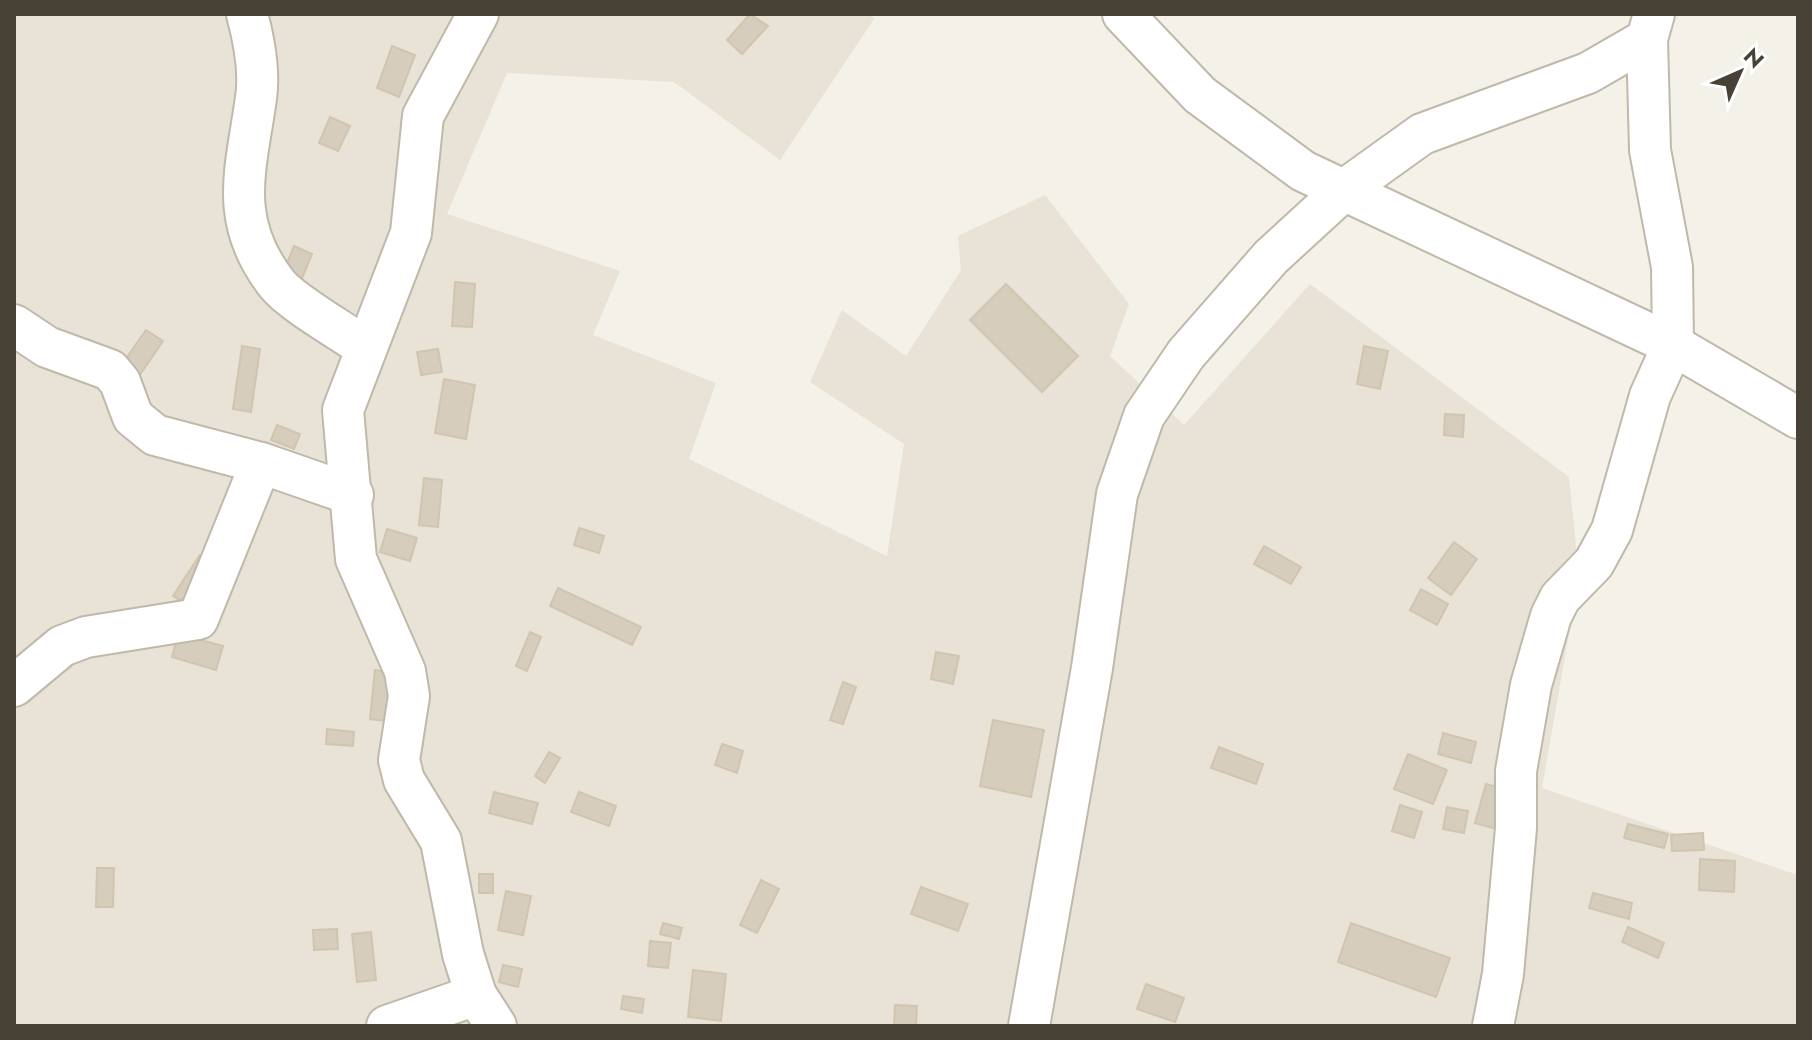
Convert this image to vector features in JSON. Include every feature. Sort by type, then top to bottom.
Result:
[{"type":"street","points":[[247,14],[254,43],[256,96],[246,142],[242,187],[252,240],[279,286],[366,348]]},
{"type":"street","points":[[387,1026],[486,1010],[463,954],[441,841],[404,780],[399,760],[409,696],[405,671],[356,559],[353,495],[343,410],[411,233],[423,116],[478,14]]},
{"type":"street","points":[[1123,14],[1200,95],[1303,171],[1673,345],[1798,418]]},
{"type":"street","points":[[1029,1026],[1092,668],[1117,494],[1144,416],[1186,354],[1271,257],[1344,190],[1422,134],[1588,73],[1651,26]]},
{"type":"street","points":[[1493,1026],[1503,974],[1512,872],[1516,771],[1531,685],[1551,616],[1560,598],[1594,563],[1612,530],[1650,396],[1673,345],[1672,267],[1650,150],[1651,26]]},
{"type":"street","points":[[14,325],[47,347],[110,370],[120,382],[133,417],[155,435],[261,463],[353,495]]},
{"type":"street","points":[[14,686],[62,646],[86,637],[198,619],[261,463]]},
{"type":"shaded area","points":[[14,14],[870,14],[874,19],[780,160],[674,82],[507,73],[447,214],[620,271],[593,335],[716,383],[689,459],[887,556],[904,444],[810,382],[842,310],[906,356],[961,270],[958,236],[1045,195],[1129,304],[1110,356],[1184,425],[1310,284],[1569,477],[1579,576],[1542,788],[1798,875],[1798,1026],[14,1026]]},
{"type":"building","points":[[750,14],[768,26],[742,54],[727,40]]},
{"type":"building","points":[[392,46],[415,55],[399,97],[377,88]]},
{"type":"building","points":[[330,117],[350,126],[338,151],[319,143]]},
{"type":"building","points":[[294,246],[312,254],[300,283],[282,275]]},
{"type":"building","points":[[455,282],[475,284],[472,327],[452,326]]},
{"type":"building","points":[[1006,284],[1078,356],[1042,392],[970,320]]},
{"type":"building","points":[[146,330],[163,341],[137,379],[120,367]]},
{"type":"building","points":[[242,346],[260,349],[251,412],[233,409]]},
{"type":"building","points":[[1364,346],[1388,351],[1380,389],[1357,384]]},
{"type":"building","points":[[438,349],[442,372],[421,375],[417,352]]},
{"type":"building","points":[[444,379],[475,385],[466,439],[435,433]]},
{"type":"building","points":[[1445,414],[1464,415],[1463,437],[1444,435]]},
{"type":"building","points":[[277,425],[300,434],[294,449],[271,440]]},
{"type":"building","points":[[424,478],[442,480],[438,527],[419,525]]},
{"type":"building","points":[[579,528],[604,536],[599,553],[574,545]]},
{"type":"building","points":[[387,529],[417,538],[410,561],[380,552]]},
{"type":"building","points":[[1454,542],[1477,559],[1451,595],[1428,578]]},
{"type":"building","points":[[1264,546],[1301,567],[1291,584],[1254,564]]},
{"type":"building","points":[[200,555],[214,565],[187,605],[173,596]]},
{"type":"building","points":[[558,588],[641,627],[632,645],[550,606]]},
{"type":"building","points":[[1421,589],[1448,604],[1437,625],[1410,610]]},
{"type":"building","points":[[530,632],[541,637],[527,671],[516,666]]},
{"type":"building","points":[[178,634],[223,646],[216,670],[172,657]]},
{"type":"building","points":[[936,652],[959,656],[953,684],[931,679]]},
{"type":"building","points":[[375,670],[402,674],[396,722],[370,719]]},
{"type":"building","points":[[843,682],[856,687],[843,724],[830,720]]},
{"type":"building","points":[[993,720],[1044,730],[1031,797],[980,786]]},
{"type":"building","points":[[327,729],[354,732],[353,746],[326,744]]},
{"type":"building","points":[[1443,733],[1476,742],[1471,763],[1438,754]]},
{"type":"building","points":[[722,744],[743,751],[737,773],[715,765]]},
{"type":"building","points":[[1219,747],[1263,764],[1256,784],[1211,768]]},
{"type":"building","points":[[549,752],[560,758],[545,783],[535,776]]},
{"type":"building","points":[[1408,754],[1447,770],[1433,804],[1394,789]]},
{"type":"building","points":[[1486,784],[1507,790],[1496,829],[1475,823]]},
{"type":"building","points":[[494,792],[538,803],[532,824],[489,813]]},
{"type":"building","points":[[579,792],[616,806],[609,826],[571,812]]},
{"type":"building","points":[[1400,805],[1422,812],[1414,838],[1392,831]]},
{"type":"building","points":[[1447,807],[1468,811],[1464,833],[1443,829]]},
{"type":"building","points":[[1628,824],[1668,834],[1664,848],[1624,838]]},
{"type":"building","points":[[1703,833],[1704,850],[1672,851],[1671,835]]},
{"type":"building","points":[[1700,859],[1735,861],[1734,892],[1699,890]]},
{"type":"building","points":[[97,868],[114,868],[113,907],[96,907]]},
{"type":"building","points":[[479,874],[493,874],[493,893],[479,893]]},
{"type":"building","points":[[761,880],[779,889],[757,933],[740,925]]},
{"type":"building","points":[[921,887],[968,904],[958,931],[911,914]]},
{"type":"building","points":[[506,891],[531,896],[523,935],[498,930]]},
{"type":"building","points":[[1593,893],[1632,903],[1629,919],[1589,908]]},
{"type":"building","points":[[663,923],[682,928],[679,939],[660,934]]},
{"type":"building","points":[[1351,923],[1450,958],[1436,997],[1338,962]]},
{"type":"building","points":[[1628,927],[1664,943],[1658,958],[1622,942]]},
{"type":"building","points":[[337,929],[338,949],[314,950],[313,930]]},
{"type":"building","points":[[371,932],[376,980],[357,982],[352,934]]},
{"type":"building","points":[[650,941],[671,943],[668,968],[648,966]]},
{"type":"building","points":[[503,965],[522,969],[518,987],[499,982]]},
{"type":"building","points":[[693,970],[726,974],[721,1021],[688,1017]]},
{"type":"building","points":[[1146,984],[1184,998],[1175,1022],[1137,1009]]},
{"type":"building","points":[[623,996],[644,999],[642,1013],[621,1009]]},
{"type":"building","points":[[895,1005],[917,1006],[916,1026],[894,1026]]}]
